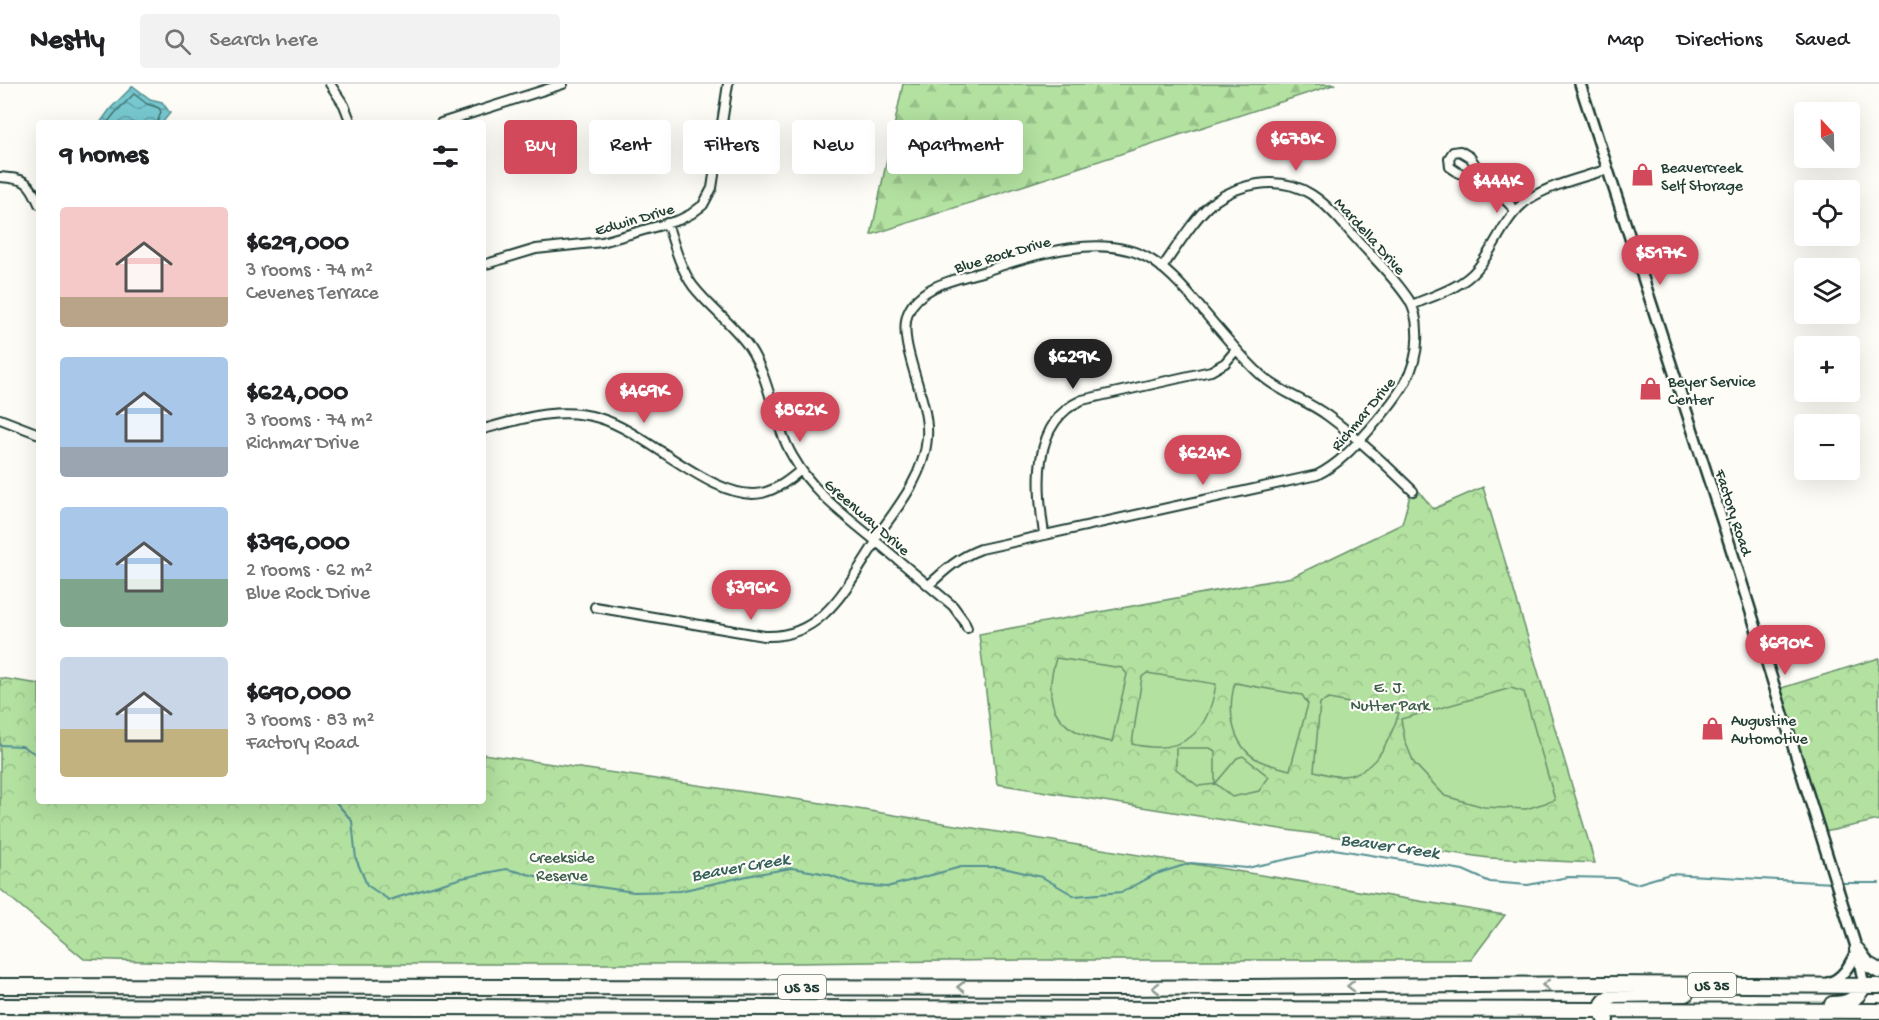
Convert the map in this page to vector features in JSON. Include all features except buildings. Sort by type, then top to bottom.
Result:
[{"type":"highway","points":[[1857,950],[1867,964],[1879,971]]},
{"type":"highway","name":"US 35","points":[[0,986],[1141,988],[1604,984],[1879,986]]},
{"type":"highway","points":[[1603,1015],[1601,1005],[1612,995],[1785,994],[1819,986]]},
{"type":"highway","points":[[1618,1010],[1644,1005],[1838,1004],[1854,999],[1864,986]]},
{"type":"highway","name":"US 35","points":[[0,1006],[1603,1015],[1618,1010],[1878,1013]]},
{"type":"highway","points":[[1641,1020],[1654,1014],[1672,1011]]},
{"type":"highway","points":[[1728,1011],[1743,1019],[1852,1020]]},
{"type":"street","points":[[330,84],[344,105],[350,120]]},
{"type":"street","points":[[450,120],[563,84]]},
{"type":"street","name":"Edwin Drive","points":[[486,264],[536,249],[586,245],[610,240],[691,214],[703,205],[710,194],[728,84]]},
{"type":"street","name":"Factory Road","points":[[1580,84],[1729,542],[1857,950],[1864,986]]},
{"type":"street","points":[[1484,178],[1459,173],[1450,167],[1449,158],[1453,152],[1460,151],[1470,157],[1484,178],[1516,211]]},
{"type":"street","points":[[1412,305],[1454,287],[1471,276],[1482,263],[1501,230],[1530,198],[1608,169]]},
{"type":"street","points":[[0,177],[18,178],[28,183],[36,198]]},
{"type":"street","name":"Mardella Drive","points":[[1162,268],[1206,209],[1218,199],[1234,190],[1250,185],[1286,183],[1301,187],[1321,201],[1400,288],[1412,305]]},
{"type":"street","name":"Greenway Drive","points":[[667,223],[686,275],[694,287],[740,334],[750,348],[761,371],[782,435],[812,485],[959,613],[967,628]]},
{"type":"street","name":"Blue Rock Drive","points":[[595,607],[764,636],[790,635],[807,628],[830,609],[906,495],[926,449],[927,416],[907,346],[905,327],[908,313],[920,296],[940,285],[1036,255],[1070,248],[1118,249],[1146,257],[1162,268],[1236,350],[1268,381],[1326,414],[1413,490]]},
{"type":"street","name":"Richmar Drive","points":[[928,585],[970,552],[1002,543],[1312,477],[1333,466],[1359,441],[1397,396],[1411,372],[1418,340],[1412,305]]},
{"type":"street","points":[[1044,534],[1040,506],[1040,468],[1046,437],[1057,417],[1067,408],[1082,400],[1211,371],[1225,363],[1236,350]]},
{"type":"street","points":[[486,428],[549,413],[570,412],[598,417],[638,435],[706,479],[729,490],[746,494],[771,490],[801,470]]},
{"type":"street","points":[[0,419],[36,433]]},
{"type":"street","points":[[1819,986],[1836,981],[1857,950]]},
{"type":"green space","points":[[903,84],[1336,84],[871,235],[887,160],[887,174],[1023,174],[1023,120],[895,120]]},
{"type":"green space","name":"E. J. Nutter Park","points":[[1483,487],[1595,863],[1489,858],[1287,830],[997,784],[979,634],[1292,577],[1402,524],[1410,495],[1418,490],[1433,509]]},
{"type":"green space","points":[[1056,658],[1122,668],[1127,674],[1112,742],[1079,733],[1067,726],[1058,716],[1051,692]]},
{"type":"green space","points":[[1879,658],[1879,820],[1820,833],[1775,690]]},
{"type":"green space","points":[[1147,673],[1216,684],[1207,716],[1190,737],[1166,747],[1132,744],[1142,677]]},
{"type":"green space","name":"Creekside Reserve","points":[[0,678],[36,684],[36,804],[486,804],[486,754],[815,802],[1505,915],[1471,960],[233,964],[84,959],[0,889]]},
{"type":"green space","points":[[1235,683],[1302,695],[1308,704],[1290,770],[1258,760],[1242,745],[1233,726],[1231,704]]},
{"type":"green space","points":[[1511,688],[1524,692],[1555,800],[1526,809],[1484,807],[1445,796],[1414,763],[1405,741],[1401,719]]},
{"type":"green space","points":[[1329,699],[1399,713],[1385,746],[1378,756],[1370,765],[1350,775],[1334,776],[1314,771],[1320,703]]},
{"type":"green space","points":[[1176,748],[1210,748],[1215,751],[1215,784],[1237,758],[1243,756],[1269,777],[1259,791],[1232,797],[1216,784],[1198,786],[1176,769]]},
{"type":"water","points":[[133,86],[150,99],[162,102],[170,113],[164,120],[102,120]]},
{"type":"waterway","name":"Beaver Creek","points":[[0,745],[22,746],[36,754]]},
{"type":"waterway","name":"Beaver Creek","points":[[338,804],[352,821],[356,859],[367,885],[389,900],[462,878],[506,869],[557,881],[634,892],[680,891],[792,868],[827,874],[856,885],[887,887],[961,867],[999,867],[1042,877],[1075,896],[1122,892],[1156,874],[1191,863],[1247,868],[1334,849],[1463,870],[1490,882],[1528,885],[1568,877],[1616,878],[1636,884],[1670,874],[1833,883]]},
{"type":"waterway","name":"Beaver Creek","points":[[1838,883],[1879,883]]},
{"type":"place","name":"Beavercreek Self Storage","points":[[1643,175]]},
{"type":"place","name":"Beyer Service Center","points":[[1650,389]]},
{"type":"place","name":"Augustine Automotive","points":[[1713,728]]}]
